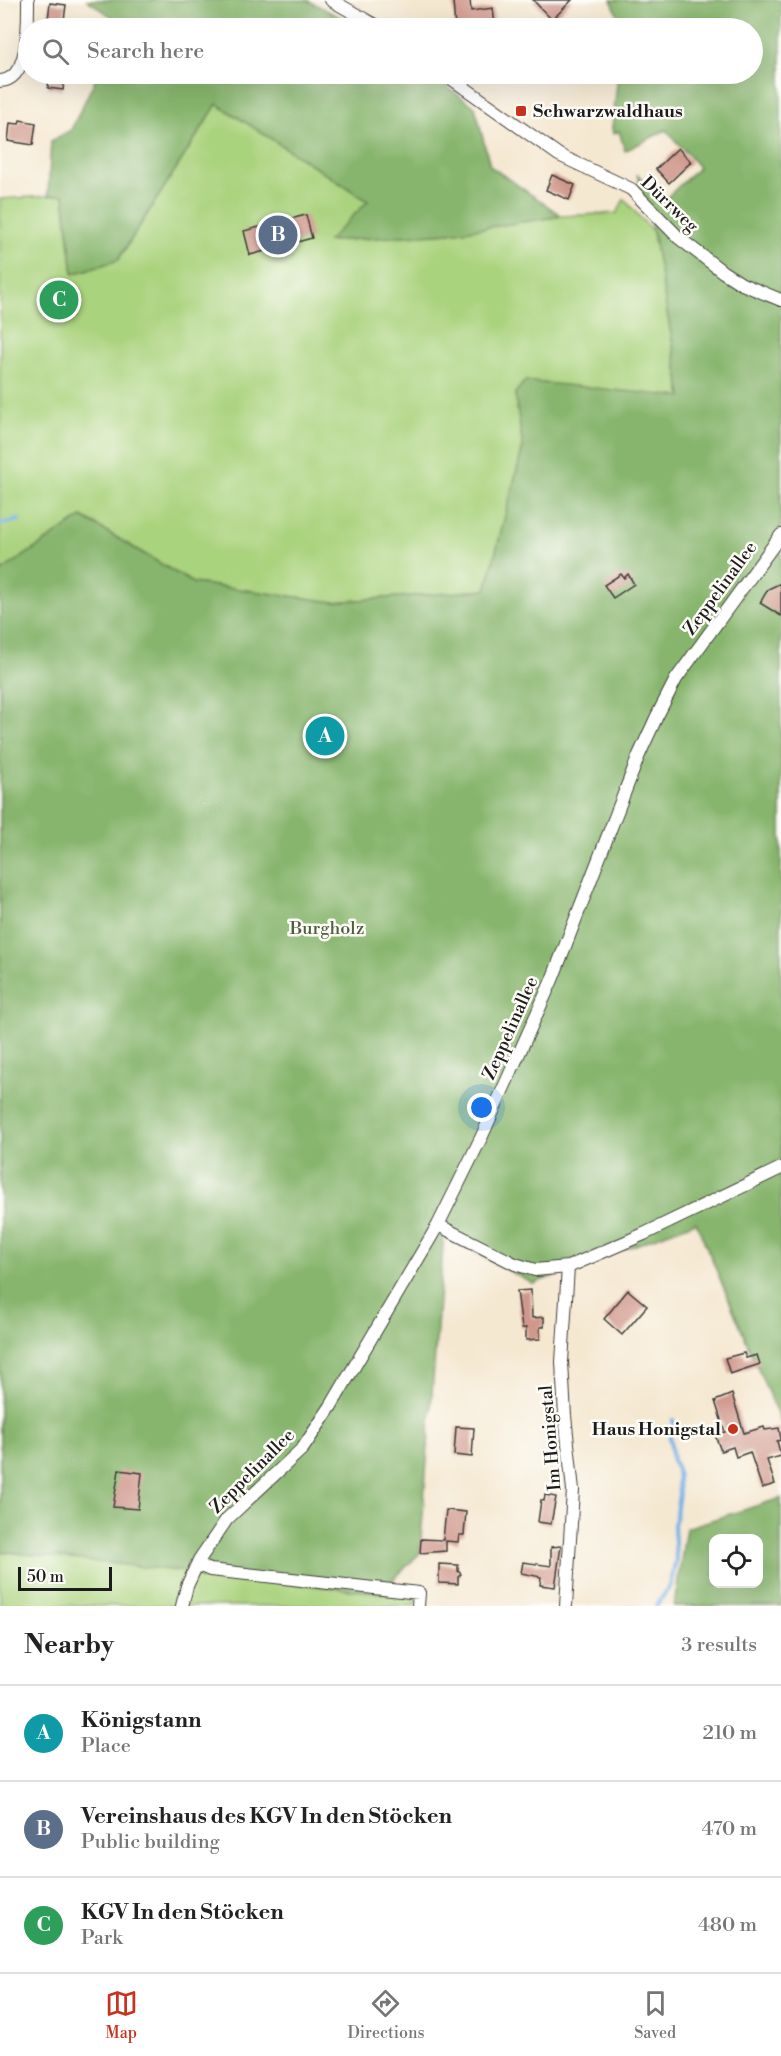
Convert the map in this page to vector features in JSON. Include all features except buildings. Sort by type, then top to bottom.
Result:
[{"type":"street","points":[[27,18],[28,0]]},
{"type":"street","points":[[331,0],[362,18]]},
{"type":"street","points":[[0,81],[11,78],[18,69]]},
{"type":"street","name":"Dürrweg","points":[[459,84],[559,155],[631,189],[673,232],[723,272],[742,284],[781,300]]},
{"type":"street","name":"Zeppelinallee","points":[[182,1606],[187,1586],[199,1560],[227,1519],[303,1448],[331,1407],[438,1225],[482,1136],[552,980],[639,755],[657,716],[676,679],[781,535]]},
{"type":"street","points":[[438,1225],[514,1264],[535,1270],[568,1267],[644,1234],[781,1168]]},
{"type":"street","name":"Im Honigstal","points":[[566,1606],[573,1490],[562,1362],[568,1267]]},
{"type":"street","points":[[199,1560],[203,1567],[210,1570],[419,1593],[418,1606]]},
{"type":"green space","points":[[87,0],[307,0],[342,18],[114,18]]},
{"type":"green space","name":"Burgholz","points":[[611,0],[781,0],[781,1423],[696,1222],[533,1284],[444,1234],[420,1553],[388,1585],[416,1597],[0,1551],[0,572],[82,517],[193,583],[334,602],[486,590],[523,447],[515,393],[525,381],[682,397],[653,232],[637,174],[663,201],[699,167],[666,130],[625,151],[619,131],[613,134],[612,128],[617,84],[763,84],[763,18],[619,18]]},
{"type":"green space","points":[[93,84],[443,84],[475,107],[490,166],[562,216],[449,233],[328,241],[368,201],[217,104],[118,260],[73,274],[64,195],[48,196],[51,141],[71,130]]},
{"type":"green space","points":[[217,104],[368,201],[329,241],[449,233],[562,216],[617,213],[624,199],[653,232],[682,397],[515,393],[523,447],[486,590],[334,602],[193,583],[82,517],[0,572],[0,199],[64,195],[73,274],[118,260]]},
{"type":"green space","points":[[781,1498],[781,1606],[674,1606],[686,1528]]},
{"type":"green space","points":[[0,1551],[416,1596],[415,1606],[0,1606]]},
{"type":"waterway","points":[[0,524],[19,520]]},
{"type":"waterway","points":[[656,1606],[670,1586],[676,1559],[674,1526],[679,1494],[677,1469],[673,1461],[670,1437],[674,1425],[673,1420]]},
{"type":"place","name":"Schwarzwaldhaus","points":[[521,111]]},
{"type":"place","name":"Vereinshaus des KGV In den Stöcken","points":[[278,235]]},
{"type":"place","name":"KGV In den Stöcken","points":[[59,300]]},
{"type":"place","name":"Königstann","points":[[325,736]]},
{"type":"place","name":"Haus Honigstal","points":[[733,1429]]}]
